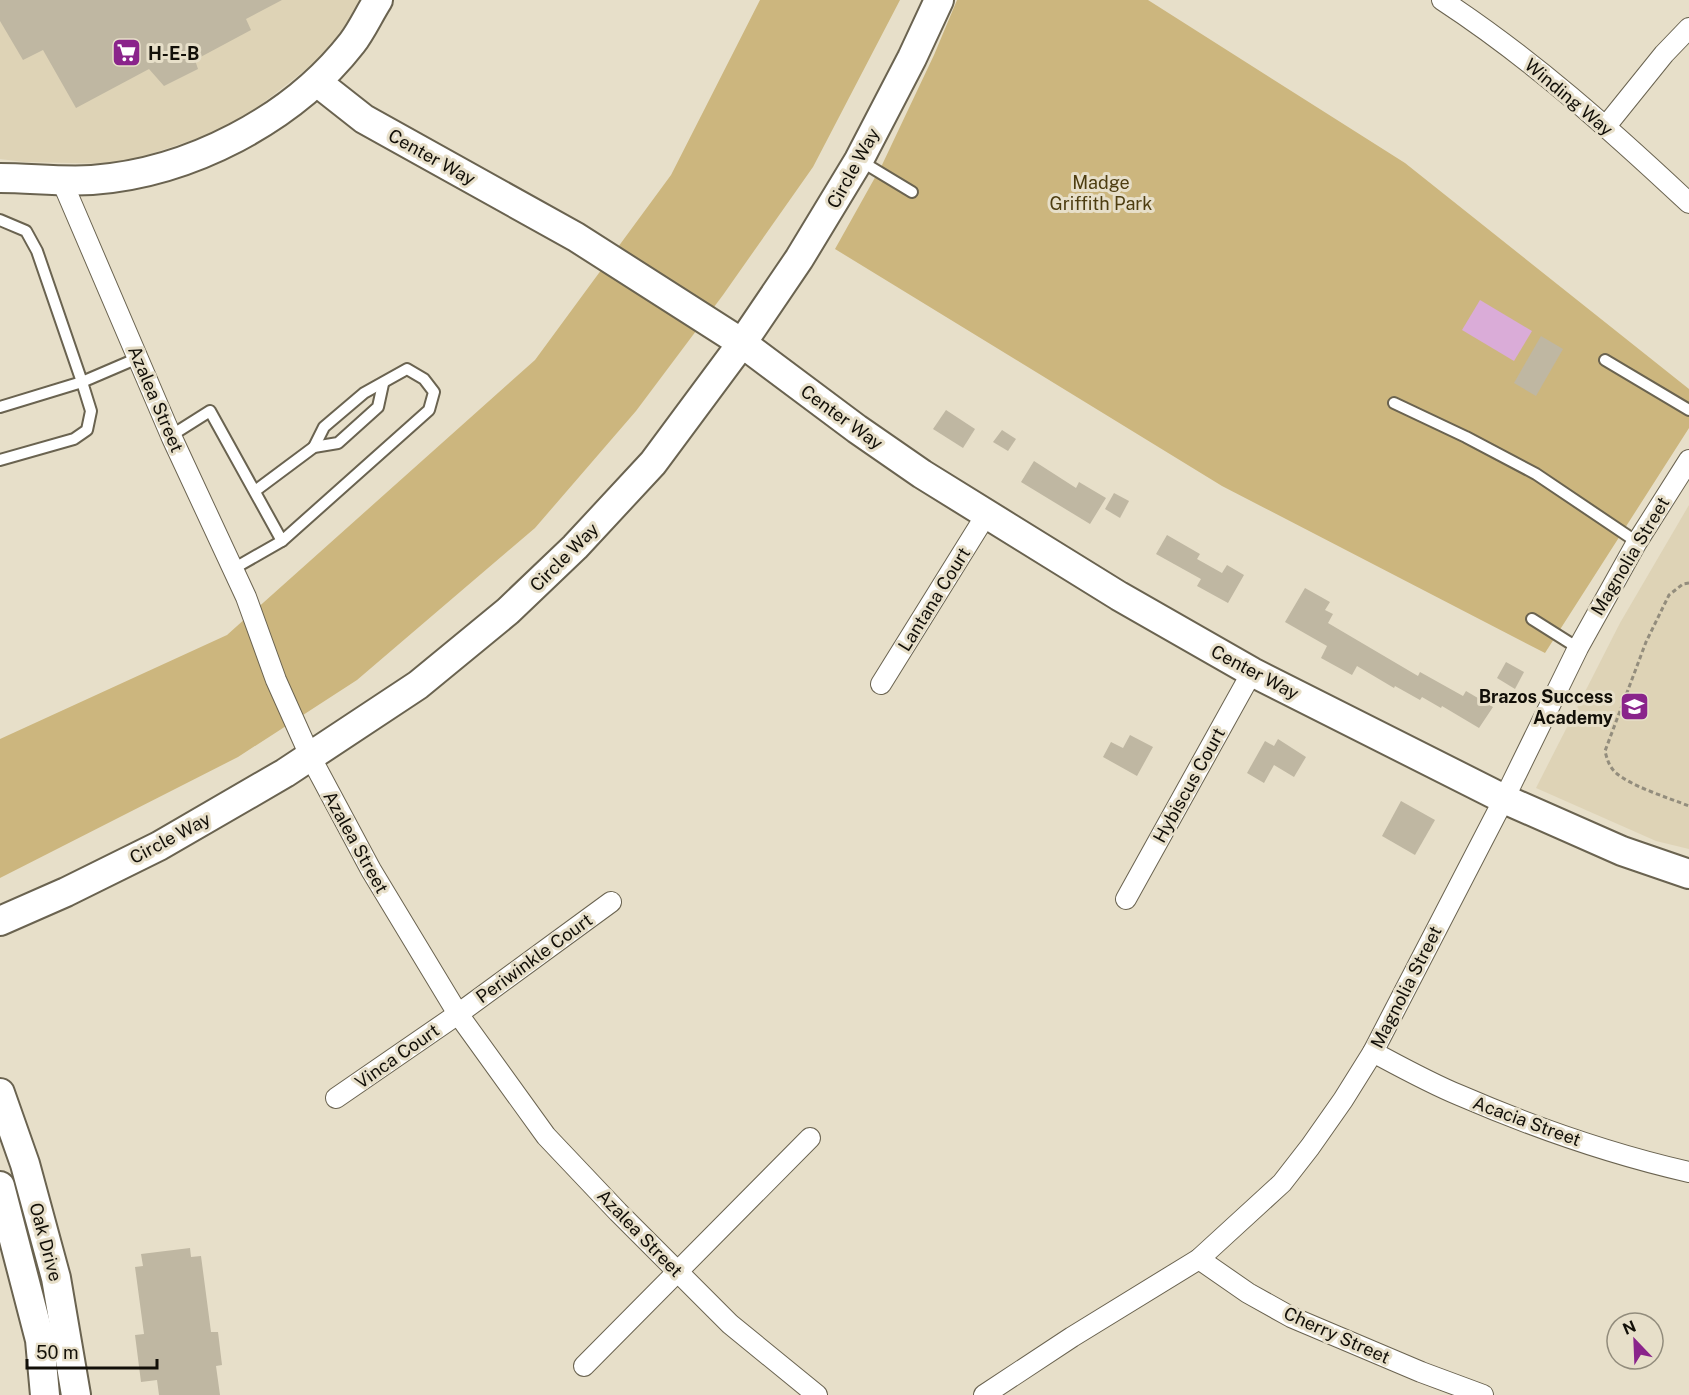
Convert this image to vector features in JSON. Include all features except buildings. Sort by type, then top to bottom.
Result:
[{"type":"street","points":[[0,178],[101,178],[151,170],[193,158],[273,115],[317,82],[353,42],[378,0]]},
{"type":"street","name":"Circle Way","points":[[7,913],[159,846],[285,773],[418,685],[508,611],[575,547],[653,463],[742,343],[799,259],[859,160],[939,0]]},
{"type":"street","name":"Winding Way","points":[[1442,0],[1478,23],[1552,80],[1606,126],[1689,203]]},
{"type":"street","points":[[1606,126],[1643,78],[1689,28]]},
{"type":"street","name":"Center Way","points":[[317,82],[364,119],[576,237],[742,343],[857,429],[922,474],[1119,596],[1252,672],[1504,799],[1622,851],[1689,874]]},
{"type":"street","name":"Azalea Street","points":[[61,179],[172,435],[246,597],[276,680],[310,756],[371,870],[458,1014],[546,1136],[730,1324],[817,1395]]},
{"type":"street","name":"Magnolia Street","points":[[984,1395],[1072,1337],[1199,1259],[1282,1183],[1343,1101],[1373,1052],[1504,799],[1578,648],[1637,542],[1689,460]]},
{"type":"street","name":"Lantana Court","points":[[881,684],[986,515]]},
{"type":"street","name":"Hybiscus Court","points":[[1126,899],[1252,672]]},
{"type":"street","name":"Periwinkle Court","points":[[458,1014],[611,902]]},
{"type":"street","points":[[0,940],[7,913]]},
{"type":"street","name":"Vinca Court","points":[[336,1098],[458,1014]]},
{"type":"street","name":"Acacia Street","points":[[1373,1052],[1456,1094],[1516,1119],[1578,1141],[1689,1172]]},
{"type":"street","name":"Oak Drive","points":[[0,1094],[13,1167],[56,1278],[76,1395]]},
{"type":"street","points":[[584,1366],[810,1138]]},
{"type":"street","name":"Oak Drive","points":[[0,1186],[34,1312],[40,1340],[45,1395]]},
{"type":"street","name":"Cherry Street","points":[[1199,1259],[1248,1293],[1291,1317],[1421,1372],[1483,1395]]},
{"type":"street","points":[[34,1312],[62,1310]]},
{"type":"lane","points":[[859,160],[912,192]]},
{"type":"lane","points":[[0,220],[26,231],[37,251],[91,411],[87,430],[74,439],[0,460]]},
{"type":"lane","points":[[0,407],[82,382],[138,358]]},
{"type":"lane","points":[[1605,360],[1689,410]]},
{"type":"lane","points":[[232,569],[282,541],[429,410],[434,392],[424,379],[407,369],[364,393],[324,427],[314,447],[255,491]]},
{"type":"lane","points":[[314,447],[338,443],[378,407],[383,384]]},
{"type":"lane","points":[[1394,402],[1536,474],[1637,542]]},
{"type":"lane","points":[[172,435],[210,411],[282,541]]},
{"type":"lane","points":[[1532,619],[1578,648]]},
{"type":"path","points":[[1689,583],[1683,584],[1669,596],[1646,642],[1605,751],[1614,771],[1624,779],[1689,806]]},
{"type":"shaded area","points":[[0,0],[366,0],[322,57],[232,127],[120,164],[24,162],[0,159]]},
{"type":"shaded area","points":[[1480,300],[1532,331],[1514,361],[1462,330]]},
{"type":"shaded area","name":"Brazos Success Academy","points":[[1689,505],[1689,849],[1656,841],[1536,788],[1620,623]]},
{"type":"green space","points":[[760,0],[900,0],[813,167],[723,295],[636,411],[535,528],[357,680],[238,757],[0,878],[0,739],[227,635],[535,360],[671,175]]},
{"type":"green space","name":"Madge Griffith Park","points":[[957,0],[1148,0],[1405,163],[1689,389],[1689,428],[1545,653],[1222,486],[835,249],[882,165],[934,55]]},
{"type":"place","name":"H-E-B","points":[[127,53]]},
{"type":"place","name":"Brazos Success Academy","points":[[1634,706]]}]
